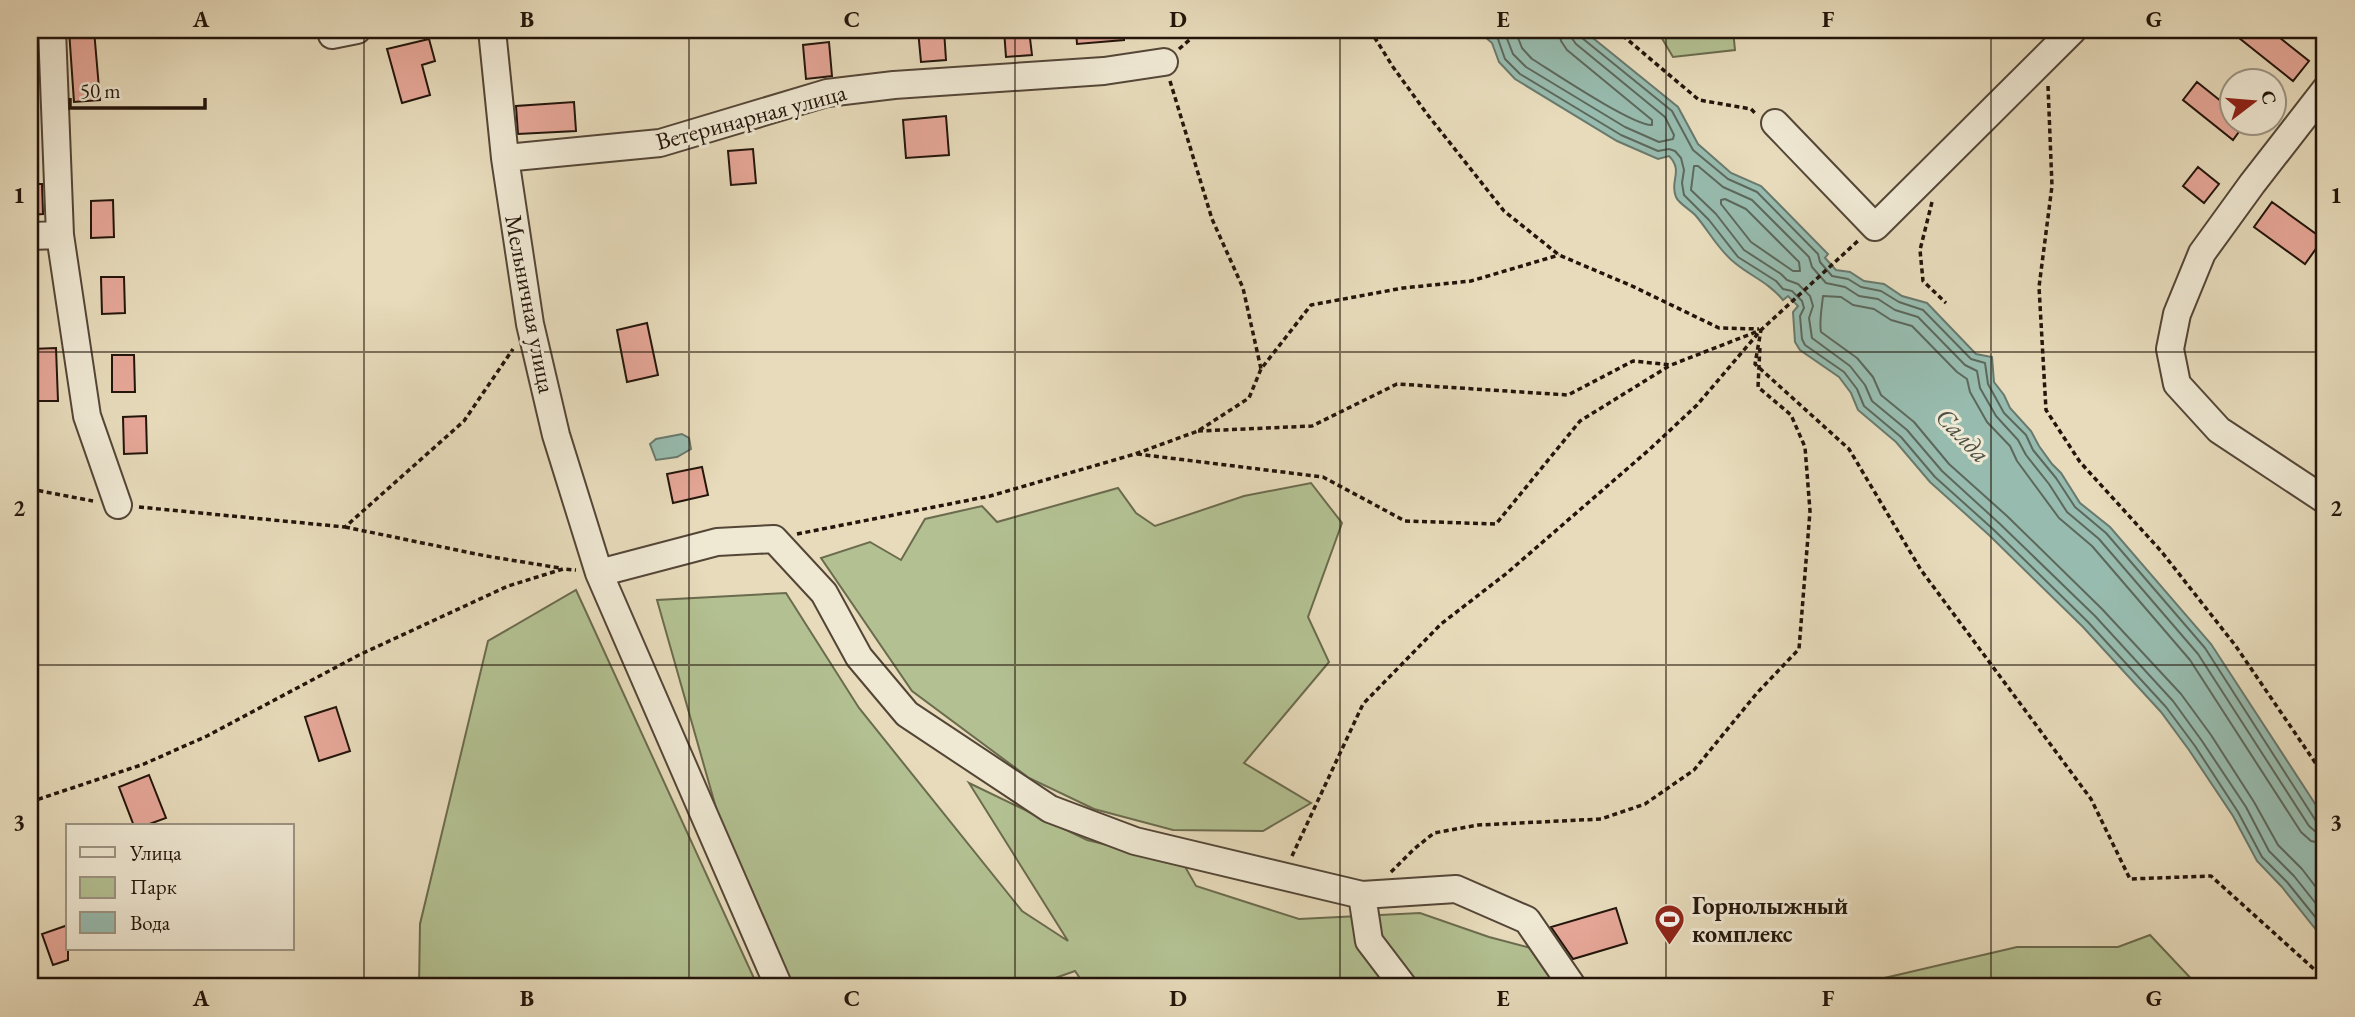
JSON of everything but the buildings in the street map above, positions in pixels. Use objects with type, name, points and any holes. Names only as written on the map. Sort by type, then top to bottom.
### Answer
[{"type":"street","points":[[52,30],[60,235],[87,416],[118,505]]},
{"type":"street","name":"Мельничная улица","points":[[492,30],[505,158],[530,324],[556,435],[599,573],[779,987]]},
{"type":"street","points":[[1767,121],[1875,227],[2073,30]]},
{"type":"street","name":"Ветеринарная улица","points":[[505,158],[660,143],[827,93],[894,85],[1104,71],[1164,62]]},
{"type":"street","points":[[2325,90],[2202,253],[2177,314],[2170,349],[2177,384],[2219,430],[2325,500]]},
{"type":"street","points":[[30,236],[60,235]]},
{"type":"street","points":[[599,573],[717,542],[774,539],[824,593],[859,657],[907,714],[1049,809],[1135,841],[1362,895],[1456,889],[1527,920],[1573,987]]},
{"type":"street","points":[[1362,895],[1369,942],[1404,987]]},
{"type":"path","points":[[1201,30],[1164,62],[1212,219],[1243,288],[1261,369]]},
{"type":"path","points":[[1370,30],[1427,114],[1504,211],[1559,255],[1719,328],[1761,330]]},
{"type":"path","points":[[1616,30],[1699,100],[1751,109],[1767,121]]},
{"type":"path","points":[[2048,78],[2052,186],[2039,287],[2046,410],[2080,462],[2161,551],[2235,645],[2325,777]]},
{"type":"path","points":[[1933,198],[1920,250],[1923,281],[1946,303]]},
{"type":"path","points":[[1283,876],[1363,704],[1441,624],[1507,573],[1688,414],[1761,330],[1863,237]]},
{"type":"path","points":[[774,539],[989,496],[1135,454],[1198,431],[1249,398],[1261,369],[1311,305],[1404,288],[1471,281],[1559,255]]},
{"type":"path","points":[[345,527],[464,421],[530,324]]},
{"type":"path","points":[[1135,454],[1324,477],[1405,521],[1496,524],[1580,421],[1671,365],[1761,330]]},
{"type":"path","points":[[1390,872],[1434,833],[1478,825],[1601,819],[1644,804],[1694,770],[1757,693],[1799,649],[1810,511],[1805,447],[1791,415],[1758,387],[1761,330]]},
{"type":"path","points":[[1761,330],[1755,364],[1849,450],[1921,570],[2091,799],[2130,879],[2211,876],[2325,979]]},
{"type":"path","points":[[1198,431],[1312,426],[1397,384],[1568,396],[1633,361],[1671,365]]},
{"type":"path","points":[[30,489],[118,505],[345,527],[486,556],[599,573]]},
{"type":"path","points":[[30,802],[156,758],[207,736],[359,656],[495,592],[564,569]]},
{"type":"green space","points":[[1657,30],[1733,30],[1735,50],[1673,57]]},
{"type":"green space","points":[[1311,483],[1342,523],[1308,617],[1329,662],[1244,763],[1311,803],[1263,831],[1173,830],[1094,809],[1029,778],[912,691],[821,558],[870,542],[901,560],[925,519],[982,506],[997,522],[1118,488],[1136,513],[1155,526],[1244,496]]},
{"type":"green space","points":[[576,590],[758,987],[419,987],[420,924],[488,641]]},
{"type":"green space","points":[[786,593],[859,708],[1022,911],[1068,941],[969,783],[1087,840],[1183,863],[1196,886],[1299,919],[1420,913],[1489,937],[1531,948],[1563,987],[1086,987],[1075,971],[1030,987],[790,987],[722,829],[657,600]]},
{"type":"green space","points":[[2150,935],[2199,987],[1856,987],[2017,947],[2118,947]]},
{"type":"water","name":"Салда","points":[[1477,30],[1583,30],[1678,107],[1698,144],[1731,173],[1761,186],[1828,254],[1825,258],[1836,270],[1850,272],[1864,281],[1884,284],[1902,296],[1927,303],[1976,354],[1992,357],[1994,382],[2010,408],[2031,431],[2080,503],[2110,527],[2211,644],[2325,819],[2325,941],[2282,887],[2257,861],[2233,816],[2161,712],[2083,627],[1989,535],[1930,482],[1896,442],[1858,410],[1851,393],[1839,377],[1800,350],[1795,342],[1793,312],[1798,306],[1788,296],[1783,300],[1729,258],[1696,216],[1678,200],[1674,192],[1675,167],[1669,156],[1658,159],[1617,141],[1515,79],[1499,62],[1492,43]]},
{"type":"water","points":[[682,434],[689,438],[691,449],[677,457],[656,460],[650,444],[656,439]]},
{"type":"place","name":"Горнолыжный комплекс","points":[[1669,947]]}]
